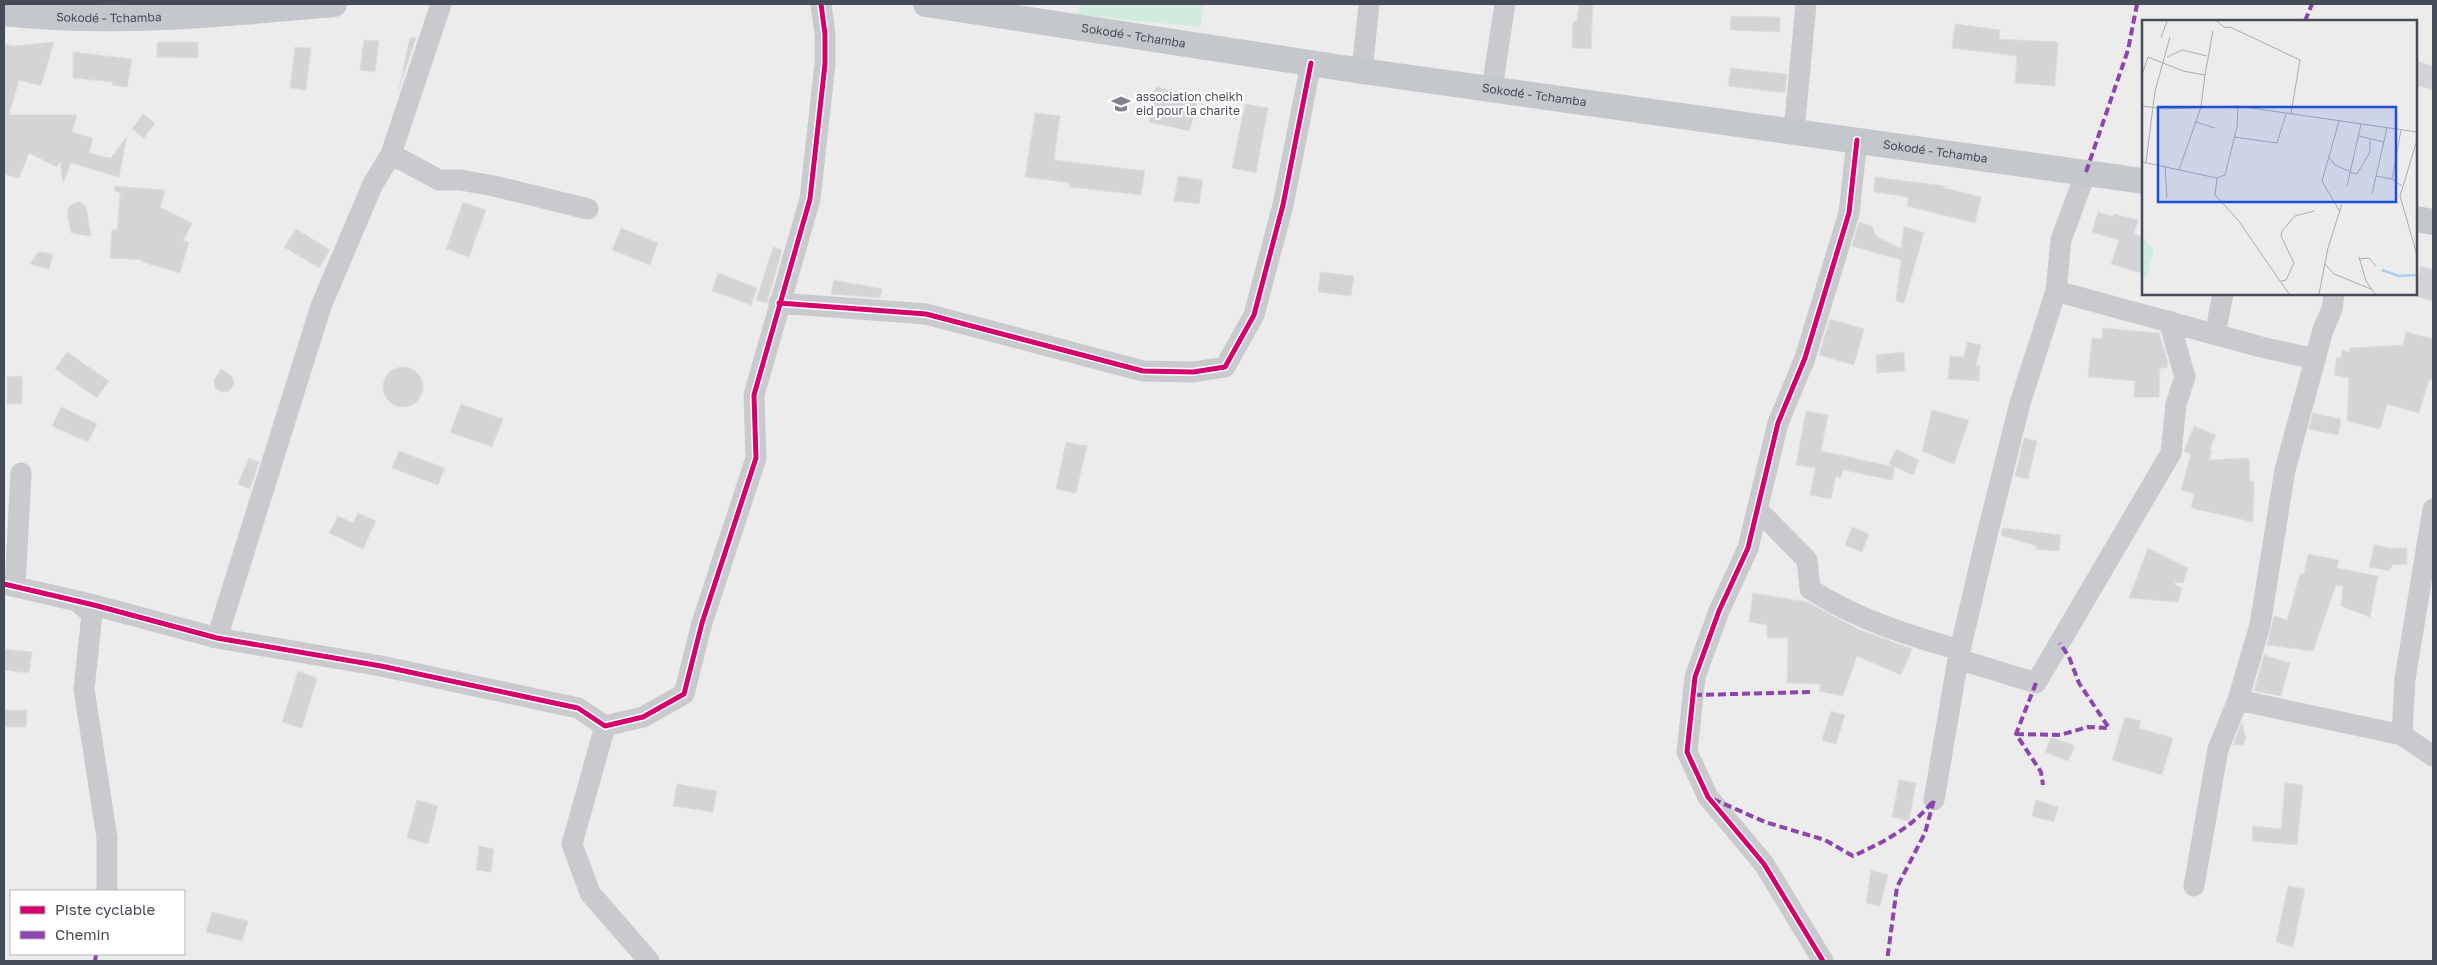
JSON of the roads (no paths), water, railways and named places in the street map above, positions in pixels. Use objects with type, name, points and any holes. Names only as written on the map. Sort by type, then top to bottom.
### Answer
[{"type":"main road","name":"Sokodé - Tchamba","points":[[4,13],[70,17],[138,17],[334,4]]},
{"type":"main road","name":"Sokodé - Tchamba","points":[[926,4],[1312,63],[2142,181]]},
{"type":"main road","points":[[2417,220],[2433,222]]},
{"type":"street","points":[[217,638],[321,306],[373,184],[391,154],[441,4]]},
{"type":"street","points":[[21,473],[9,586],[217,638],[381,666],[578,708],[605,726],[642,718],[684,694],[702,623],[756,458],[754,395],[810,199],[825,64],[825,34],[821,4]]},
{"type":"street","points":[[1362,70],[1370,4]]},
{"type":"street","points":[[1492,88],[1504,4]]},
{"type":"street","points":[[1794,131],[1806,4]]},
{"type":"street","points":[[779,303],[926,314],[1143,371],[1193,372],[1225,367],[1254,315],[1283,205],[1312,63]]},
{"type":"street","points":[[1823,961],[1764,864],[1708,797],[1686,752],[1695,677],[1719,611],[1748,548],[1778,423],[1804,358],[1849,213],[1858,140]]},
{"type":"street","points":[[391,154],[439,180],[460,180],[494,186],[588,209]]},
{"type":"street","points":[[1934,800],[1959,654],[2020,403],[2056,291],[2061,240],[2086,172]]},
{"type":"street","points":[[2056,291],[2315,359]]},
{"type":"street","points":[[2215,334],[2223,295]]},
{"type":"street","points":[[2194,886],[2218,749],[2238,700],[2260,625],[2285,470],[2323,330],[2332,310],[2334,295]]},
{"type":"street","points":[[1758,509],[1807,560],[1810,589],[1830,602],[1895,632],[2036,683],[2171,453],[2176,404],[2185,377],[2169,321]]},
{"type":"street","points":[[2402,735],[2405,679],[2433,509]]},
{"type":"street","points":[[78,602],[92,614],[84,690],[107,838],[107,890]]},
{"type":"street","points":[[2238,700],[2402,735],[2433,756]]},
{"type":"street","points":[[605,726],[572,844],[590,892],[649,961]]},
{"type":"place","name":"association cheikh eid pour la charite","points":[[1121,104]]}]
